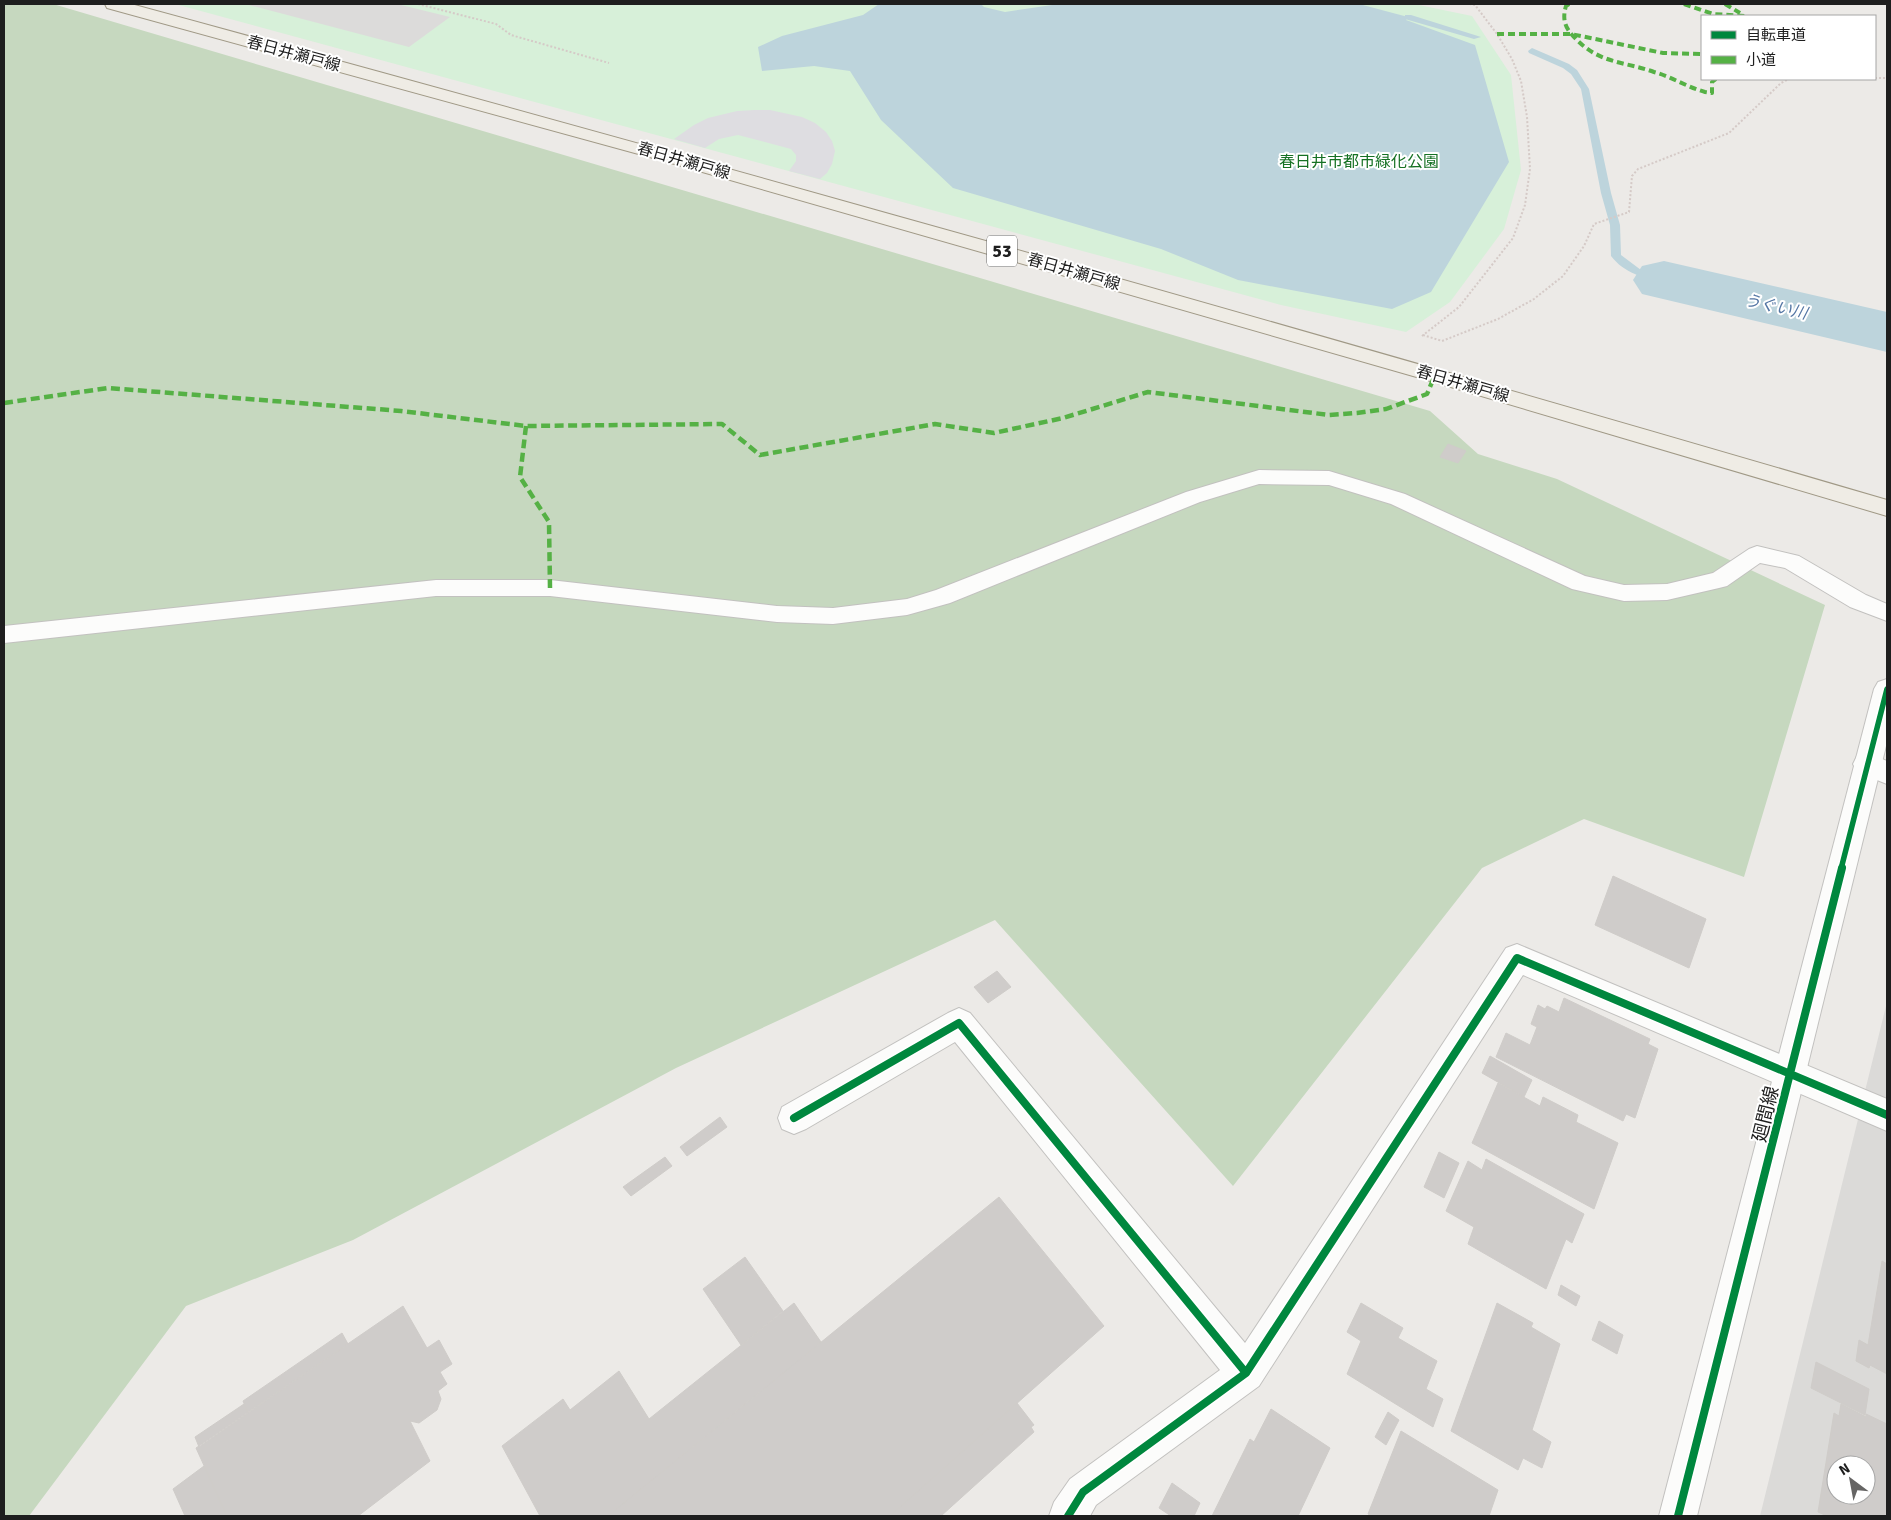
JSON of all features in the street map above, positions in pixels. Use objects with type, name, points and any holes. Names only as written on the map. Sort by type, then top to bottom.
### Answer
[{"type":"main road","name":"春日井瀬戸線","points":[[113,4],[671,156],[1436,375],[1887,508]]},
{"type":"street","name":"廻間線","points":[[1678,1516],[1790,1074],[1877,769],[1887,689]]},
{"type":"street","points":[[1068,1516],[1083,1492],[1246,1373],[1517,958],[1887,1115]]},
{"type":"street","points":[[794,1118],[960,1023],[1246,1373]]},
{"type":"lane","points":[[4,635],[436,588],[550,588],[777,614],[833,616],[876,612],[907,607],[942,597],[1193,497],[1259,477],[1329,478],[1398,499],[1580,583],[1624,592],[1667,592],[1719,580],[1757,554],[1792,562],[1858,601],[1887,613]]},
{"type":"path","points":[[418,4],[479,18],[496,24],[511,35],[609,63]]},
{"type":"path","points":[[1418,339],[1459,308],[1512,238],[1525,206],[1530,169],[1528,116],[1521,81],[1512,59],[1497,34],[1480,10],[1475,5],[1470,4]]},
{"type":"path","points":[[1423,335],[1442,340],[1498,319],[1534,299],[1562,276],[1584,246],[1594,224],[1629,212],[1632,176],[1638,169],[1729,134],[1781,83],[1787,80]]},
{"type":"shaded area","points":[[245,4],[397,4],[450,17],[409,47]]},
{"type":"shaded area","points":[[770,110],[802,117],[815,123],[826,132],[832,141],[835,151],[832,164],[827,173],[820,179],[789,171],[796,161],[796,155],[791,149],[738,135],[719,139],[705,148],[674,139],[708,118],[737,111]]},
{"type":"shaded area","points":[[1887,1002],[1887,1516],[1760,1516]]},
{"type":"green space","points":[[4,4],[53,4],[1430,411],[1478,454],[1557,479],[1825,605],[1744,877],[1584,819],[1482,868],[1233,1186],[995,920],[676,1068],[353,1240],[186,1306],[29,1516],[4,1516]]},
{"type":"green space","name":"春日井市都市緑化公園","points":[[175,4],[1414,4],[1472,16],[1511,75],[1521,170],[1504,229],[1450,302],[1406,332],[1281,305]]},
{"type":"water","name":"春日井市都市緑化公園","points":[[879,4],[981,4],[984,7],[1005,12],[1059,4],[1359,4],[1408,17],[1406,20],[1475,45],[1509,162],[1431,292],[1392,309],[1238,280],[1161,249],[953,188],[881,120],[850,71],[814,66],[762,71],[758,47],[782,36],[863,15]]},
{"type":"building","points":[[1448,444],[1466,451],[1458,463],[1440,457]]},
{"type":"building","points":[[1613,876],[1706,919],[1689,968],[1595,925]]},
{"type":"building","points":[[997,971],[1011,987],[988,1003],[974,987]]},
{"type":"building","points":[[1564,998],[1650,1039],[1648,1044],[1658,1049],[1635,1118],[1626,1114],[1623,1121],[1496,1057],[1506,1033],[1530,1045],[1537,1027],[1531,1024],[1538,1005],[1545,1009],[1547,1006],[1559,1012]]},
{"type":"building","points":[[1490,1056],[1532,1080],[1524,1097],[1482,1073]]},
{"type":"building","points":[[1498,1083],[1540,1106],[1543,1097],[1578,1115],[1576,1122],[1618,1143],[1594,1209],[1472,1143]]},
{"type":"building","points":[[720,1117],[727,1127],[687,1156],[680,1147]]},
{"type":"building","points":[[1439,1152],[1459,1163],[1444,1198],[1424,1187]]},
{"type":"building","points":[[665,1157],[672,1166],[631,1196],[623,1187]]},
{"type":"building","points":[[1486,1159],[1584,1214],[1572,1243],[1566,1239],[1546,1289],[1468,1244],[1474,1227],[1446,1211],[1468,1161],[1482,1170]]},
{"type":"building","points":[[999,1197],[1104,1326],[890,1516],[608,1516]]},
{"type":"building","points":[[745,1257],[783,1311],[741,1345],[703,1289]]},
{"type":"building","points":[[1882,1261],[1887,1264],[1887,1374],[1870,1365],[1869,1368],[1856,1361],[1859,1340],[1868,1345]]},
{"type":"building","points":[[1561,1285],[1580,1296],[1576,1306],[1558,1295]]},
{"type":"building","points":[[794,1303],[821,1342],[608,1516],[540,1516],[502,1446],[563,1399],[570,1410],[619,1371],[649,1419]]},
{"type":"building","points":[[1361,1303],[1403,1328],[1398,1338],[1437,1361],[1426,1389],[1443,1399],[1433,1427],[1347,1374],[1361,1341],[1347,1332]]},
{"type":"building","points":[[1497,1303],[1533,1323],[1531,1327],[1560,1344],[1532,1430],[1551,1442],[1542,1468],[1523,1458],[1518,1470],[1451,1431]]},
{"type":"building","points":[[403,1306],[427,1348],[439,1340],[452,1364],[440,1372],[447,1384],[438,1391],[441,1399],[437,1410],[419,1423],[410,1421],[430,1461],[358,1516],[227,1516],[196,1448]]},
{"type":"building","points":[[1599,1321],[1623,1335],[1617,1354],[1592,1340]]},
{"type":"building","points":[[342,1333],[348,1344],[248,1413],[243,1401]]},
{"type":"building","points":[[1816,1362],[1869,1389],[1865,1415],[1811,1388]]},
{"type":"building","points":[[1017,1403],[1034,1425],[1031,1427],[1034,1432],[941,1516],[890,1516]]},
{"type":"building","points":[[244,1404],[248,1413],[199,1447],[195,1437]]},
{"type":"building","points":[[1841,1404],[1866,1417],[1866,1414],[1887,1424],[1887,1516],[1827,1516],[1818,1512],[1826,1462],[1826,1505],[1876,1505],[1876,1455],[1827,1455],[1834,1413],[1839,1416]]},
{"type":"building","points":[[1271,1409],[1330,1448],[1298,1516],[1212,1516],[1250,1439],[1254,1442]]},
{"type":"building","points":[[1388,1412],[1399,1420],[1386,1445],[1375,1437]]},
{"type":"building","points":[[1401,1431],[1498,1490],[1489,1516],[1372,1516],[1368,1514]]},
{"type":"building","points":[[204,1466],[227,1516],[185,1516],[173,1489]]},
{"type":"building","points":[[1172,1483],[1200,1503],[1194,1516],[1171,1516],[1159,1508]]},
{"type":"waterway","points":[[1408,17],[1477,37]]},
{"type":"waterway","points":[[1532,51],[1566,66],[1574,72],[1585,89],[1606,193],[1615,225],[1616,256],[1627,266],[1638,272],[1664,280]]},
{"type":"waterway","name":"うぐい川","points":[[1664,280],[1887,332]]},
{"type":"marked path","points":[[1569,4],[1566,6],[1564,14],[1566,25],[1580,44],[1593,54],[1601,58],[1659,73],[1705,92],[1712,93],[1712,82],[1715,80]]},
{"type":"marked path","points":[[1684,4],[1713,14],[1726,15]]},
{"type":"marked path","points":[[1725,4],[1740,13]]},
{"type":"marked path","points":[[1726,15],[1743,15]]},
{"type":"marked path","points":[[1497,34],[1571,34],[1663,53],[1701,54]]},
{"type":"marked path","points":[[4,403],[108,388],[401,411],[526,426],[722,424],[760,455],[935,424],[994,433],[1063,418],[1148,392],[1314,414],[1343,415],[1372,412],[1400,405],[1427,394],[1435,375]]},
{"type":"marked path","points":[[526,426],[520,477],[549,522],[550,588]]},
{"type":"cycle path","points":[[1678,1516],[1887,689]]},
{"type":"cycle path","points":[[1068,1516],[1083,1492],[1246,1373],[1517,958],[1887,1115]]},
{"type":"cycle path","points":[[794,1118],[959,1023],[1246,1373]]}]
